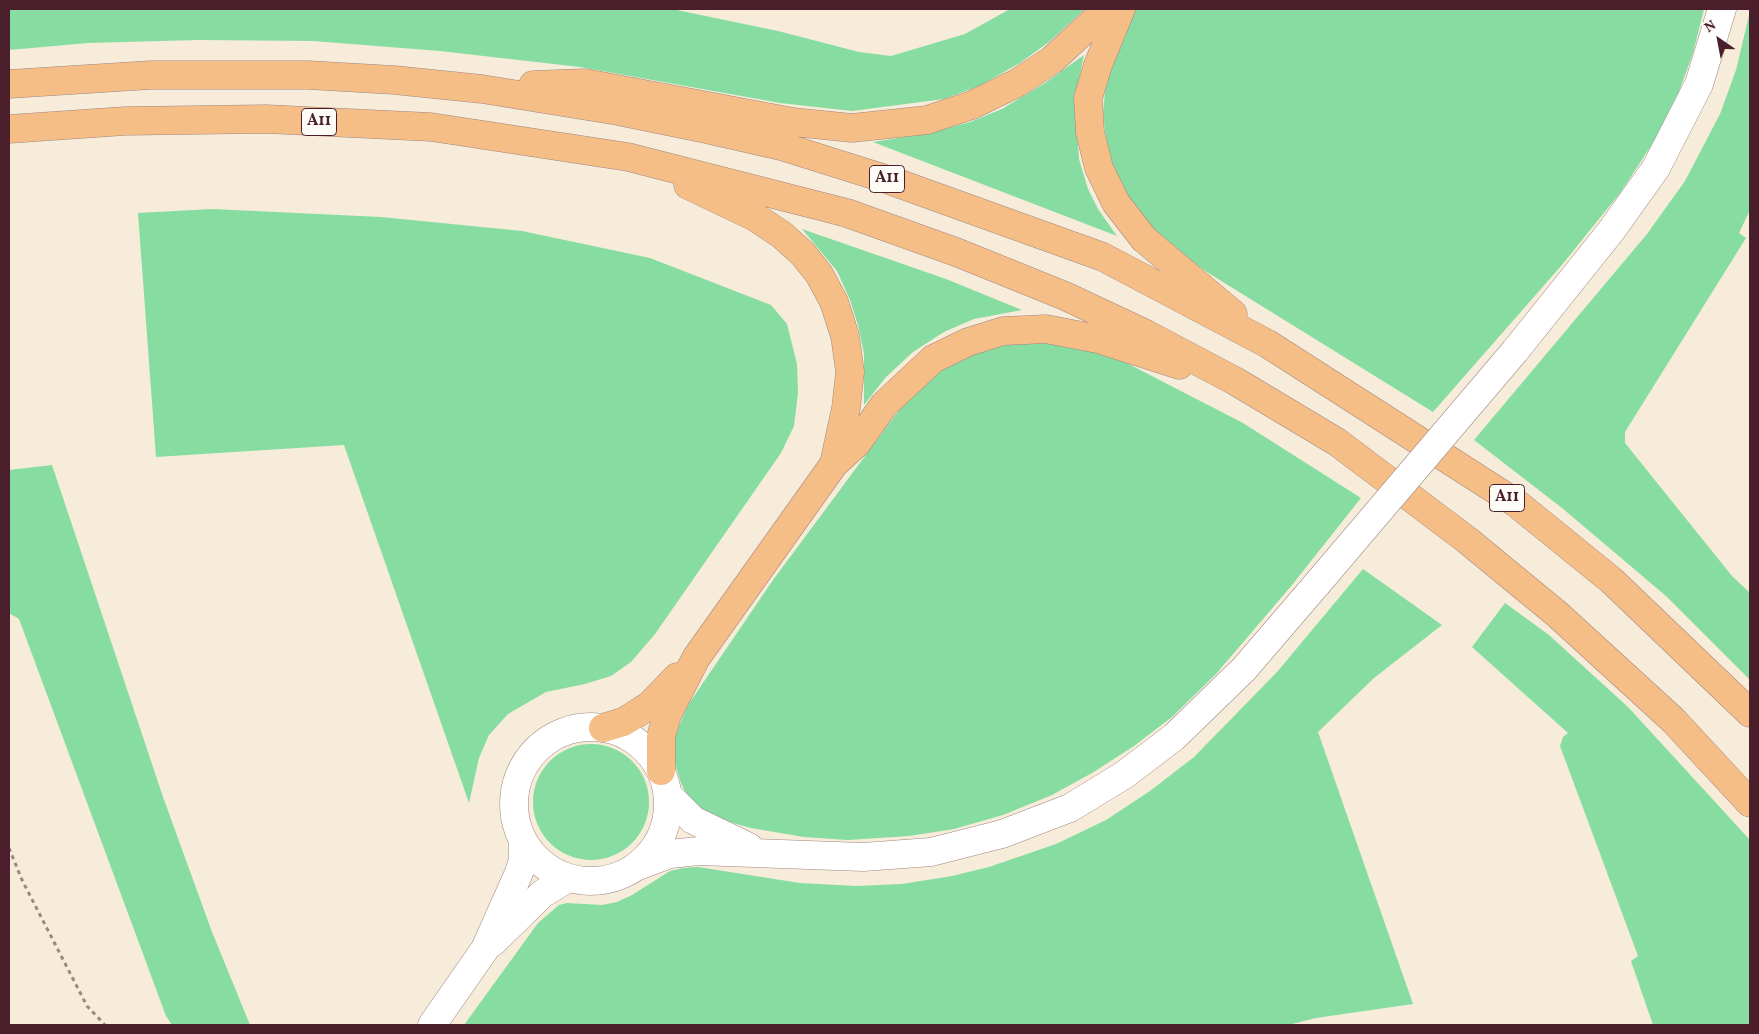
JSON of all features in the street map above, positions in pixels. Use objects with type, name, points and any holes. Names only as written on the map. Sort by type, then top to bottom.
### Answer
[{"type":"highway","points":[[482,89],[585,83],[793,122],[852,128],[889,125],[927,120],[972,105],[1017,83],[1052,60],[1092,23],[1104,9]]},
{"type":"highway","points":[[1121,9],[1098,64],[1088,98],[1090,132],[1099,168],[1116,203],[1144,239],[1268,344]]},
{"type":"highway","name":"A11","points":[[9,84],[151,74],[308,75],[394,80],[482,89],[618,111],[706,129],[781,146],[889,180],[1103,258],[1268,344],[1516,503],[1611,580],[1750,713]]},
{"type":"highway","name":"A11","points":[[9,129],[125,120],[266,119],[431,127],[628,158],[847,213],[956,252],[1065,296],[1146,334],[1235,381],[1337,442],[1467,540],[1557,614],[1673,720],[1750,803]]},
{"type":"highway","points":[[628,158],[755,217],[782,235],[803,254],[819,274],[834,302],[845,336],[850,372],[846,408],[834,464]]},
{"type":"highway","points":[[665,783],[661,737],[667,715],[696,658],[834,464],[857,443],[884,405],[932,359],[968,342],[1003,331],[1046,329],[1098,339],[1235,381]]},
{"type":"highway","points":[[603,728],[623,722],[650,704],[696,658]]},
{"type":"street","points":[[760,851],[693,820],[665,783],[647,750],[627,735],[603,728],[578,728],[555,736],[536,751],[522,771],[515,794],[515,818],[523,841],[535,857],[550,870],[568,878],[593,882],[616,877],[670,854],[699,850],[760,851],[798,856],[862,857],[931,852],[1002,834],[1070,808],[1124,775],[1174,737],[1244,669],[1515,351],[1610,231],[1656,168],[1698,84],[1722,9]]},
{"type":"street","points":[[638,866],[656,846],[667,822],[665,783]]},
{"type":"street","points":[[432,1025],[485,949],[523,861],[523,841]]},
{"type":"street","points":[[485,949],[542,894],[568,878]]},
{"type":"path","points":[[9,848],[22,880],[86,1006],[105,1025]]},
{"type":"green space","points":[[9,9],[672,9],[778,31],[859,52],[891,56],[965,34],[1010,9],[1085,9],[1049,42],[1020,63],[979,86],[944,99],[852,111],[780,103],[580,67],[440,51],[313,41],[198,40],[88,43],[9,50]]},
{"type":"green space","points":[[1133,9],[1704,9],[1693,53],[1676,100],[1655,140],[1620,193],[1561,266],[1433,412],[1168,246],[1130,208],[1107,151],[1103,112],[1107,72]]},
{"type":"green space","points":[[1750,11],[1750,210],[1739,233],[1746,238],[1625,432],[1625,443],[1732,576],[1750,593],[1750,680],[1666,596],[1562,508],[1474,440],[1647,234],[1685,181],[1720,114],[1736,70]]},
{"type":"green space","points":[[1084,55],[1075,99],[1079,159],[1088,189],[1098,209],[1117,236],[873,142],[930,133],[970,122],[1002,109],[1045,83]]},
{"type":"green space","points":[[212,209],[381,217],[522,231],[650,258],[771,305],[787,324],[797,364],[798,393],[794,426],[781,453],[655,634],[631,662],[611,676],[585,684],[546,692],[508,714],[489,735],[479,758],[469,803],[344,445],[156,457],[138,213]]},
{"type":"green space","points":[[802,229],[946,279],[1022,310],[974,319],[944,332],[913,352],[886,377],[864,405],[864,354],[850,300],[837,271]]},
{"type":"green space","points":[[1039,340],[1113,356],[1243,423],[1361,498],[1292,585],[1216,674],[1172,717],[1134,746],[1092,773],[1052,795],[1003,815],[954,829],[909,836],[848,840],[804,837],[751,828],[704,815],[687,796],[681,783],[674,761],[675,735],[688,705],[773,580],[903,405],[933,375],[949,365],[995,345]]},
{"type":"green space","points":[[52,465],[163,797],[212,932],[250,1025],[172,1025],[166,1016],[19,619],[9,613],[9,470]]},
{"type":"green space","points":[[1363,569],[1442,625],[1374,678],[1318,732],[1413,1004],[1316,1018],[1288,1025],[464,1025],[538,923],[559,905],[567,903],[602,905],[617,902],[632,895],[670,871],[698,867],[800,883],[856,886],[902,884],[952,876],[989,867],[1056,844],[1106,820],[1150,791],[1194,757],[1277,672]]},
{"type":"green space","points":[[1505,603],[1549,635],[1628,707],[1750,840],[1750,1025],[1653,1025],[1631,961],[1638,956],[1560,746],[1563,737],[1568,733],[1472,647]]},
{"type":"green space","points":[[591,744],[613,748],[632,761],[645,780],[649,802],[645,824],[632,843],[613,856],[591,860],[569,856],[550,843],[537,824],[533,802],[537,780],[550,761],[569,748]]}]
